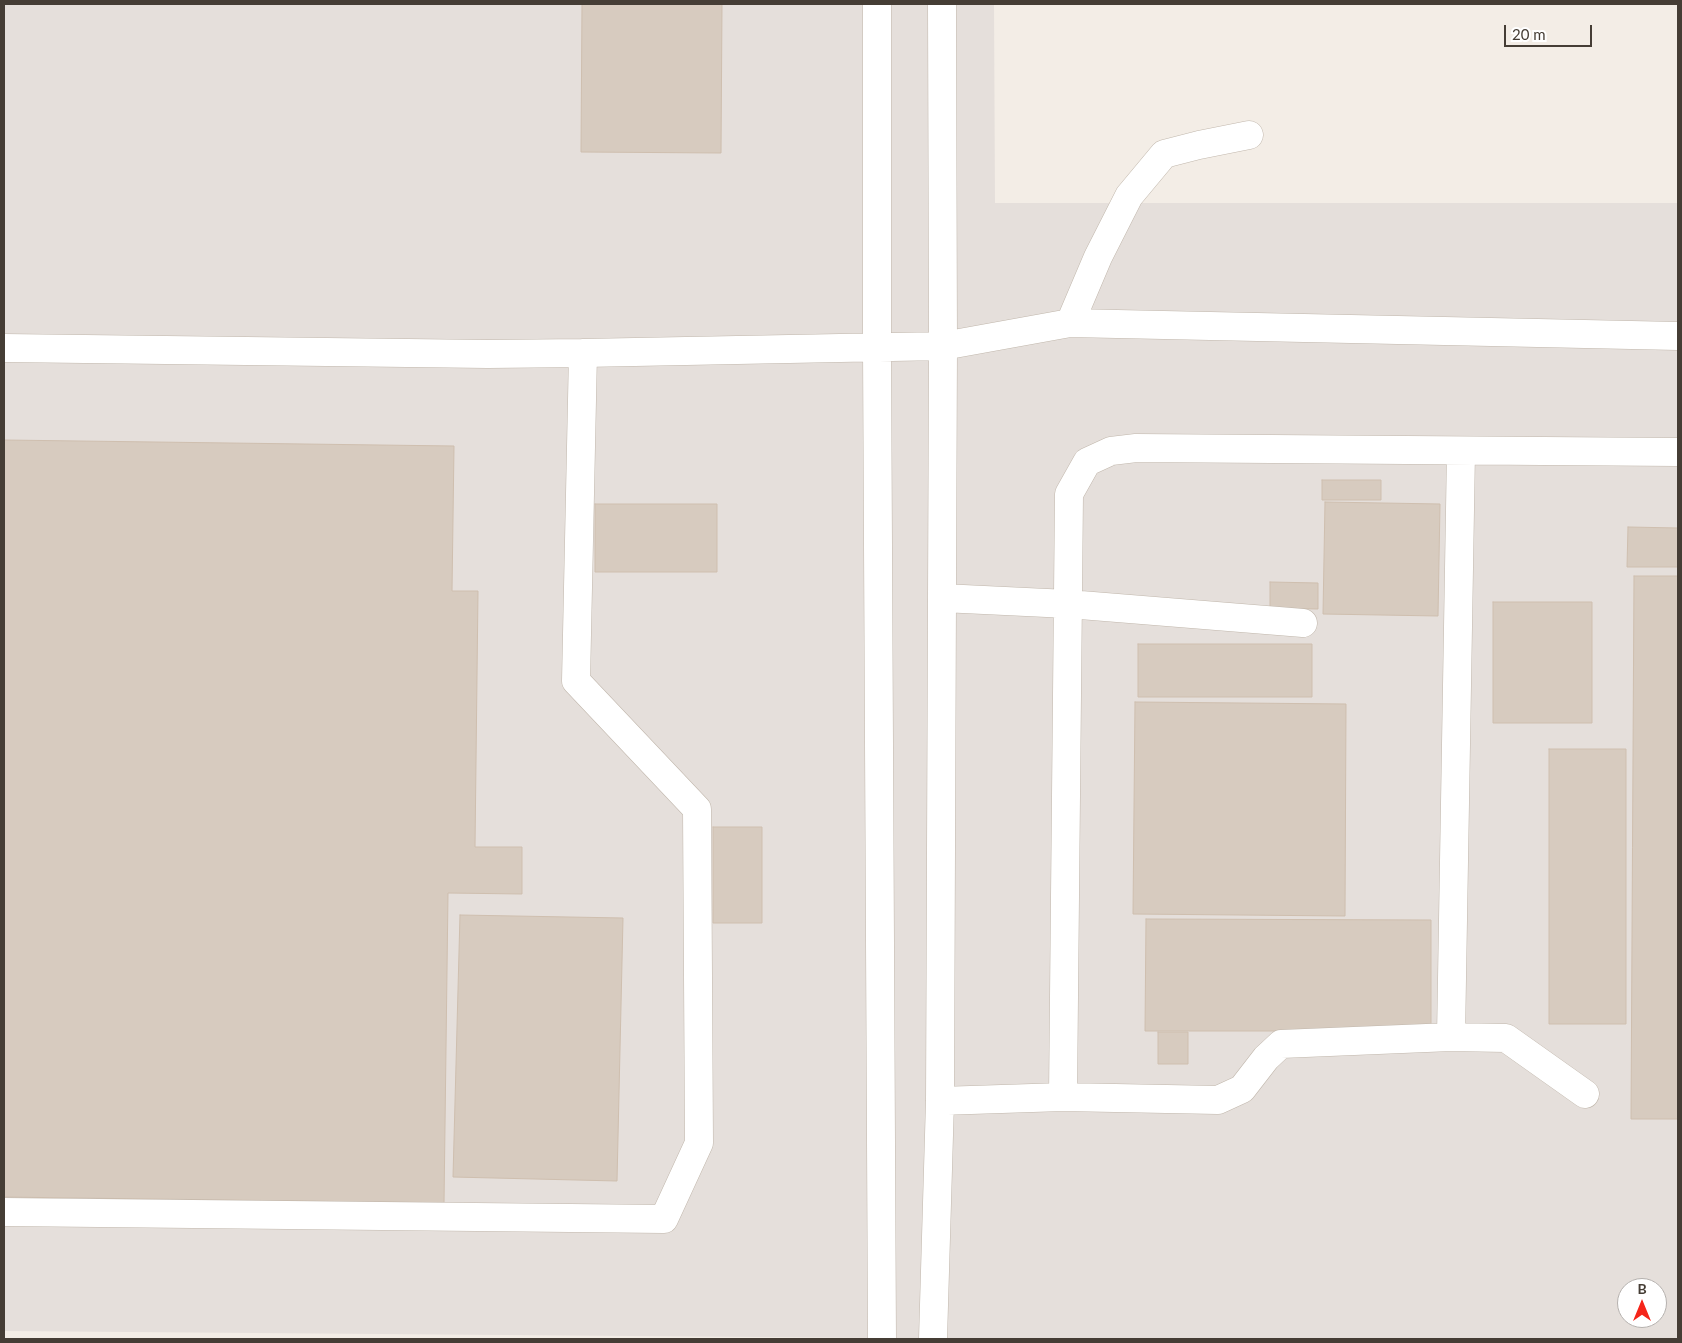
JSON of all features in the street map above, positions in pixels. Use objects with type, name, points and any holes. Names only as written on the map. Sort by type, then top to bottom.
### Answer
[{"type":"lane","points":[[878,4],[876,346],[882,1339]]},
{"type":"lane","points":[[933,1339],[940,1101],[943,346],[942,4]]},
{"type":"lane","points":[[1070,323],[1098,257],[1129,196],[1164,154],[1249,135]]},
{"type":"lane","points":[[4,348],[488,354],[943,346],[1070,323],[1678,336]]},
{"type":"lane","points":[[4,1212],[664,1219],[699,1143],[697,809],[576,681],[583,353]]},
{"type":"lane","points":[[1062,1097],[1069,494],[1087,462],[1110,451],[1136,448],[1678,452]]},
{"type":"lane","points":[[1451,1037],[1462,451]]},
{"type":"lane","points":[[942,598],[1068,604],[1303,623]]},
{"type":"lane","points":[[940,1101],[1062,1097],[1218,1100],[1242,1089],[1266,1058],[1281,1044],[1451,1037],[1506,1038],[1585,1094]]},
{"type":"shaded area","points":[[4,4],[994,4],[995,203],[1678,203],[1678,1339],[1007,1339],[4,1331]]},
{"type":"building","points":[[582,4],[722,4],[721,153],[581,152]]},
{"type":"building","points":[[4,440],[454,446],[452,591],[478,591],[475,847],[522,847],[522,894],[448,893],[444,1203],[4,1197]]},
{"type":"building","points":[[1322,480],[1381,480],[1381,500],[1322,500]]},
{"type":"building","points":[[1325,502],[1440,504],[1438,616],[1323,614]]},
{"type":"building","points":[[595,504],[717,504],[717,572],[595,572]]},
{"type":"building","points":[[1628,527],[1678,528],[1678,567],[1627,567]]},
{"type":"building","points":[[1634,576],[1678,576],[1678,1119],[1631,1119]]},
{"type":"building","points":[[1270,582],[1318,583],[1318,609],[1270,608]]},
{"type":"building","points":[[1493,602],[1592,602],[1592,723],[1493,723]]},
{"type":"building","points":[[1138,644],[1312,644],[1312,697],[1138,697]]},
{"type":"building","points":[[1135,702],[1346,704],[1345,916],[1133,914]]},
{"type":"building","points":[[1549,749],[1626,749],[1626,1024],[1549,1024]]},
{"type":"building","points":[[713,827],[762,827],[762,923],[713,923]]},
{"type":"building","points":[[460,915],[623,918],[617,1181],[453,1177]]},
{"type":"building","points":[[1146,919],[1431,920],[1431,1031],[1145,1031]]},
{"type":"building","points":[[1158,1032],[1188,1032],[1188,1064],[1158,1064]]}]
